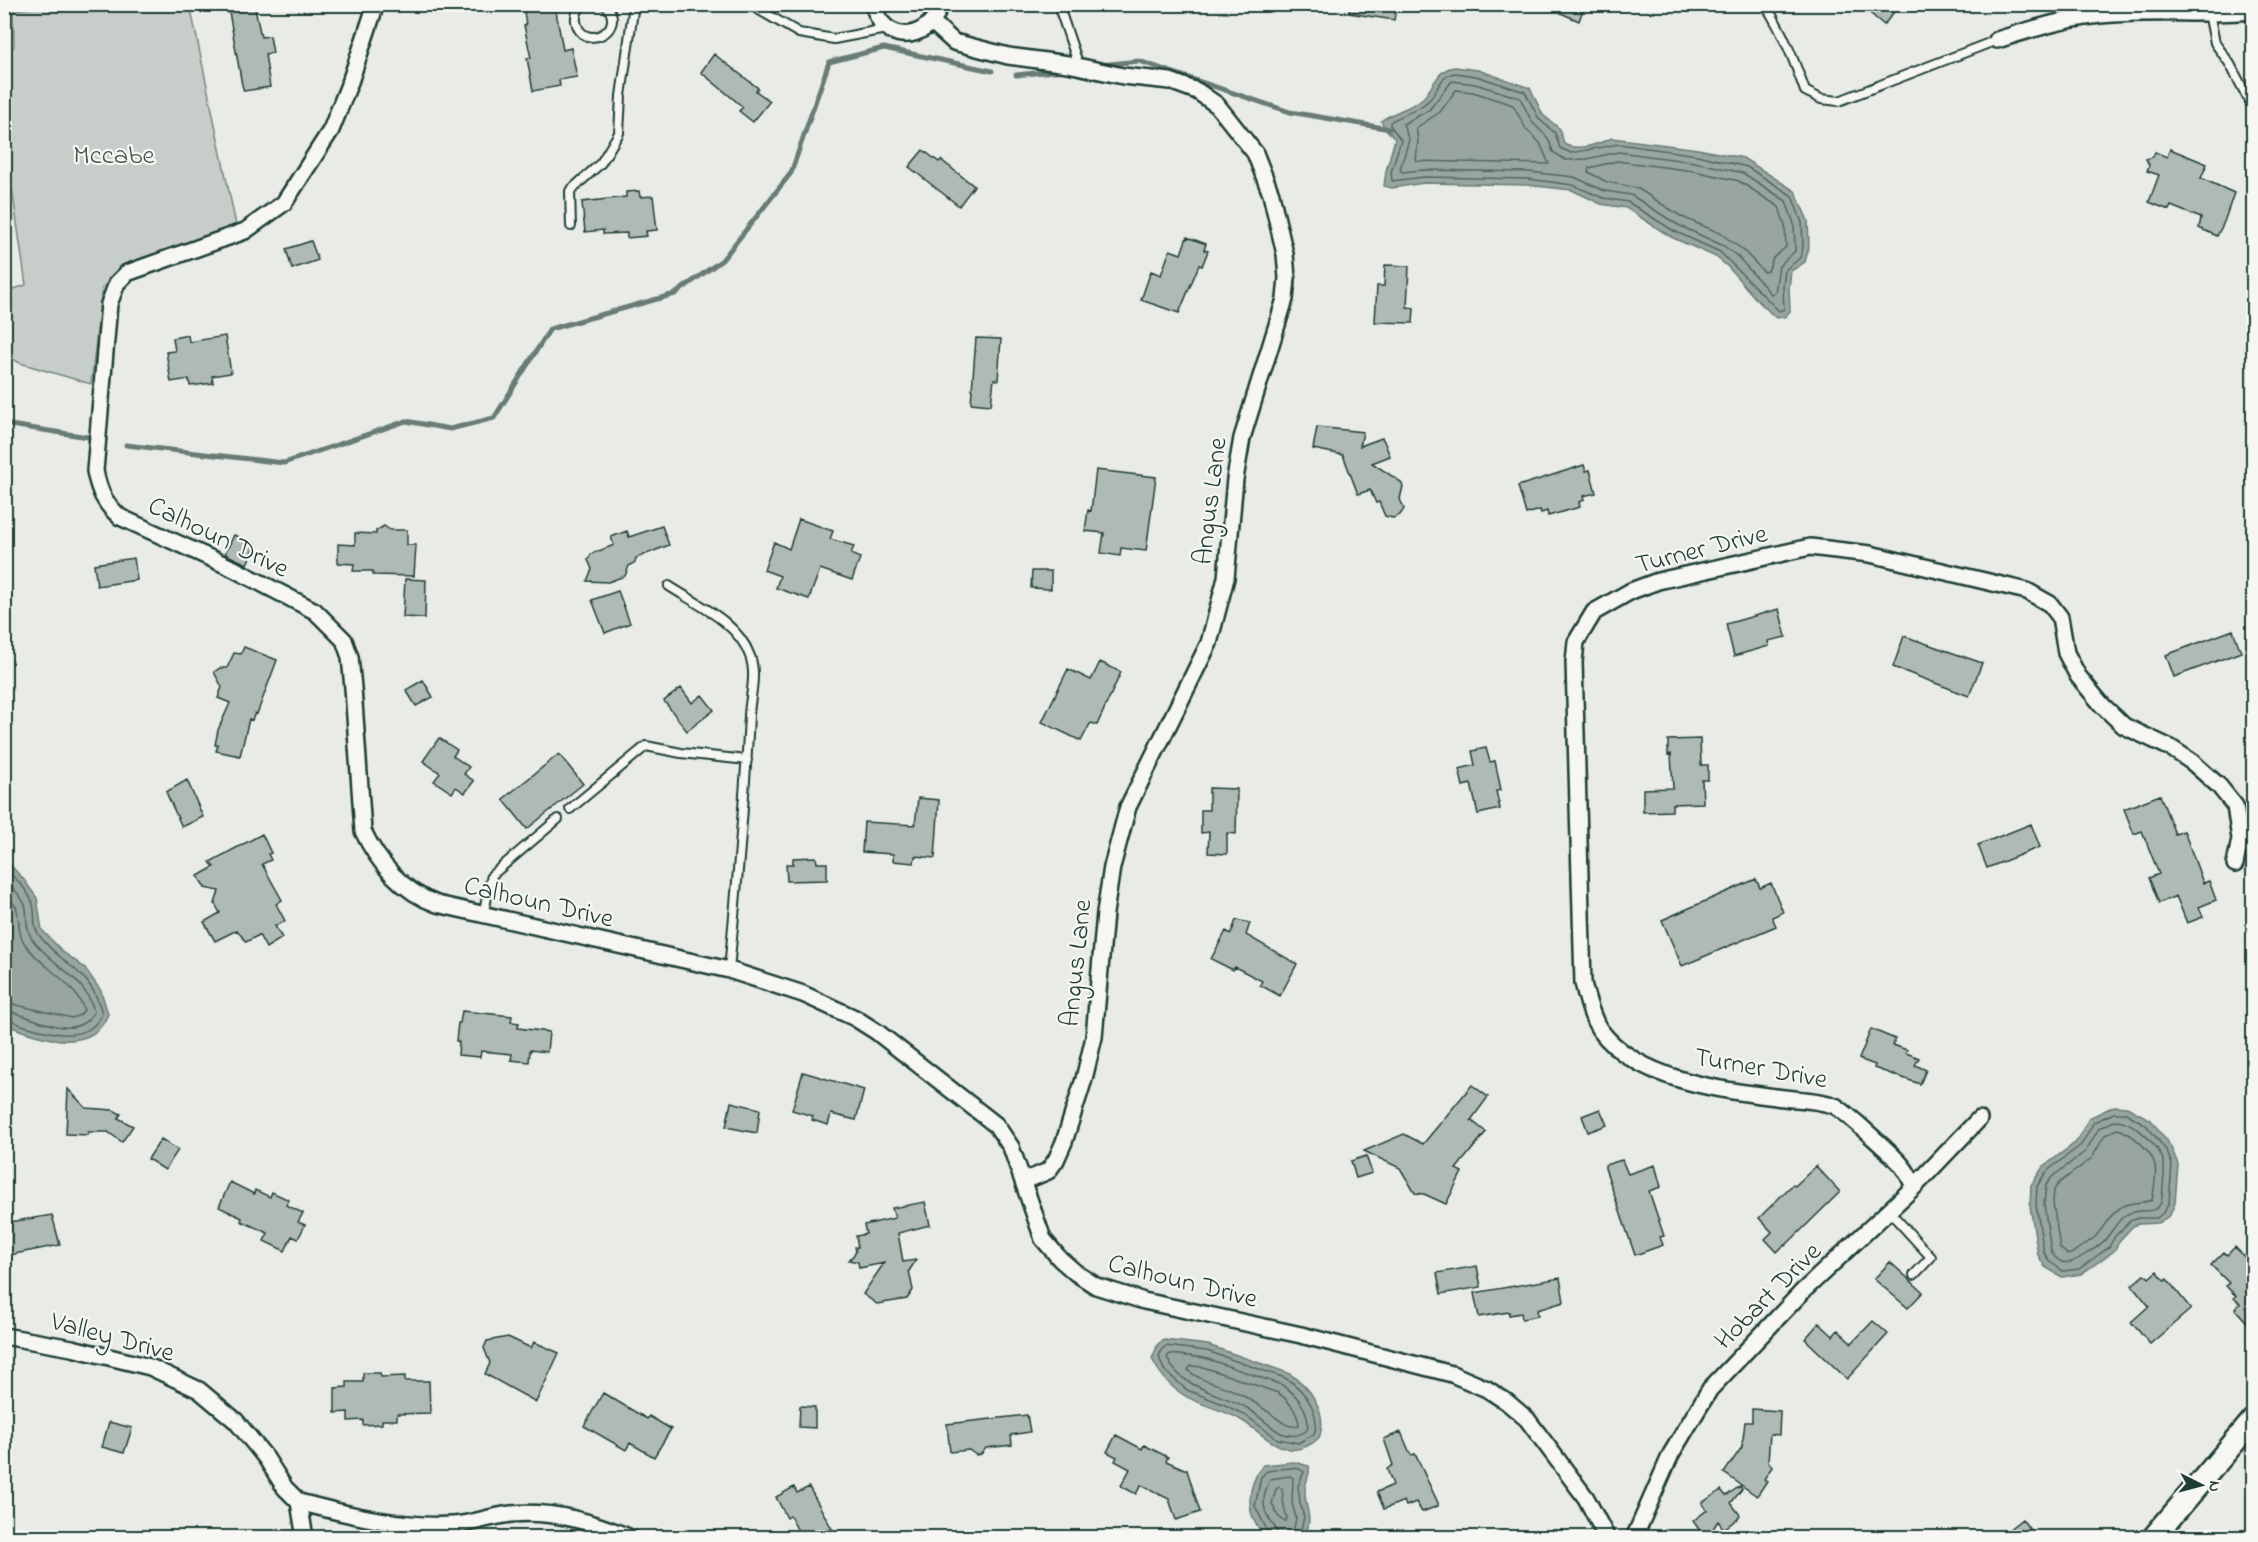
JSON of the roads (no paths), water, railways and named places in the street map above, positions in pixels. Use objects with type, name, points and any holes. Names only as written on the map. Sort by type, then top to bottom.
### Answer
[{"type":"main road","points":[[2153,1538],[2253,1419]]},
{"type":"street","name":"Calhoun Drive","points":[[376,4],[331,130],[284,203],[245,231],[127,273],[117,283],[108,304],[95,471],[99,491],[107,506],[120,517],[264,584],[315,611],[344,640],[350,657],[363,831],[371,848],[399,881],[420,898],[483,915],[729,970],[832,1006],[855,1018],[877,1032],[996,1125],[1011,1147],[1043,1239],[1060,1259],[1096,1286],[1177,1309],[1297,1334],[1452,1374],[1486,1389],[1507,1402],[1527,1419],[1586,1498],[1607,1538]]},
{"type":"street","points":[[873,4],[880,20],[888,28],[898,33],[911,34],[924,29],[932,22],[940,4]]},
{"type":"street","points":[[1996,40],[2051,23],[2080,17],[2253,10]]},
{"type":"street","name":"Angus Lane","points":[[932,22],[954,42],[1008,56],[1079,66],[1123,76],[1170,81],[1197,91],[1217,105],[1255,153],[1271,194],[1285,254],[1287,278],[1284,299],[1242,438],[1235,479],[1226,578],[1209,643],[1128,807],[1119,837],[1105,913],[1094,1037],[1084,1079],[1056,1160],[1048,1171],[1023,1179]]},
{"type":"street","name":"Turner Drive","points":[[1914,1187],[1903,1167],[1838,1107],[1819,1102],[1729,1091],[1688,1082],[1635,1059],[1616,1046],[1599,1029],[1583,983],[1574,662],[1576,642],[1594,612],[1631,591],[1658,581],[1810,547],[1870,554],[2027,591],[2050,604],[2060,617],[2066,653],[2078,676],[2102,705],[2124,726],[2171,748],[2192,762],[2219,786],[2235,806],[2240,839],[2235,864]]},
{"type":"street","name":"Hobart Drive","points":[[1634,1538],[1671,1454],[1710,1389],[1803,1291],[1914,1187],[1979,1119]]},
{"type":"street","name":"Valley Drive","points":[[4,1336],[72,1348],[150,1367],[200,1390],[236,1421],[266,1458],[285,1488],[299,1502]]},
{"type":"street","points":[[305,1538],[299,1502],[338,1512],[413,1525],[455,1525],[502,1515],[538,1512],[600,1525],[631,1538]]},
{"type":"lane","points":[[583,4],[577,13],[576,23],[581,32],[592,37],[603,34],[611,25],[612,15],[605,4]]},
{"type":"lane","points":[[571,226],[570,191],[601,163],[619,133],[621,96],[634,4]]},
{"type":"lane","points":[[749,4],[799,33],[834,39],[888,28]]},
{"type":"lane","points":[[1060,4],[1079,66]]},
{"type":"lane","points":[[1765,4],[1780,27],[1805,91],[1821,99],[1839,101],[1996,40]]},
{"type":"lane","points":[[2209,13],[2215,43],[2230,64],[2253,110]]},
{"type":"lane","points":[[669,586],[730,626],[750,654],[754,669],[729,970]]},
{"type":"lane","points":[[570,809],[646,746],[681,753],[747,760]]},
{"type":"lane","points":[[483,915],[492,875],[558,819]]},
{"type":"lane","points":[[1889,1211],[1931,1257],[1914,1275]]},
{"type":"water","points":[[1455,67],[1478,70],[1530,88],[1543,115],[1560,129],[1564,144],[1575,147],[1588,146],[1612,138],[1698,149],[1743,158],[1795,191],[1808,221],[1809,247],[1805,262],[1791,271],[1790,311],[1785,317],[1776,318],[1716,257],[1671,237],[1626,208],[1601,204],[1572,190],[1527,185],[1424,183],[1392,188],[1384,186],[1395,139],[1381,121],[1420,101],[1440,74]]},
{"type":"water","points":[[5,859],[37,898],[42,930],[63,952],[85,968],[101,991],[108,1014],[100,1027],[89,1036],[62,1040],[47,1038],[5,1024]]},
{"type":"water","points":[[2114,1106],[2127,1107],[2151,1120],[2171,1147],[2178,1164],[2175,1203],[2170,1215],[2159,1223],[2133,1226],[2120,1240],[2114,1251],[2081,1274],[2062,1277],[2045,1267],[2038,1255],[2030,1206],[2031,1185],[2043,1167],[2076,1142],[2089,1118]]},
{"type":"water","points":[[1164,1340],[1208,1345],[1288,1373],[1296,1378],[1310,1392],[1319,1409],[1321,1428],[1319,1438],[1301,1449],[1282,1447],[1234,1416],[1196,1402],[1182,1394],[1164,1378],[1152,1359],[1158,1344]]},
{"type":"water","points":[[1294,1462],[1309,1466],[1305,1489],[1309,1519],[1307,1530],[1304,1537],[1267,1537],[1254,1521],[1251,1512],[1253,1483],[1263,1465]]},
{"type":"waterway","points":[[126,445],[284,463],[406,421],[450,429],[494,418],[550,329],[675,294],[722,260],[791,173],[829,62],[884,48],[992,71]]},
{"type":"waterway","points":[[1100,65],[1139,61],[1290,112],[1390,129]]},
{"type":"waterway","points":[[1016,75],[1064,70]]},
{"type":"waterway","points":[[4,424],[88,437]]},
{"type":"park label","name":"Mccabe","points":[[114,154]]}]
